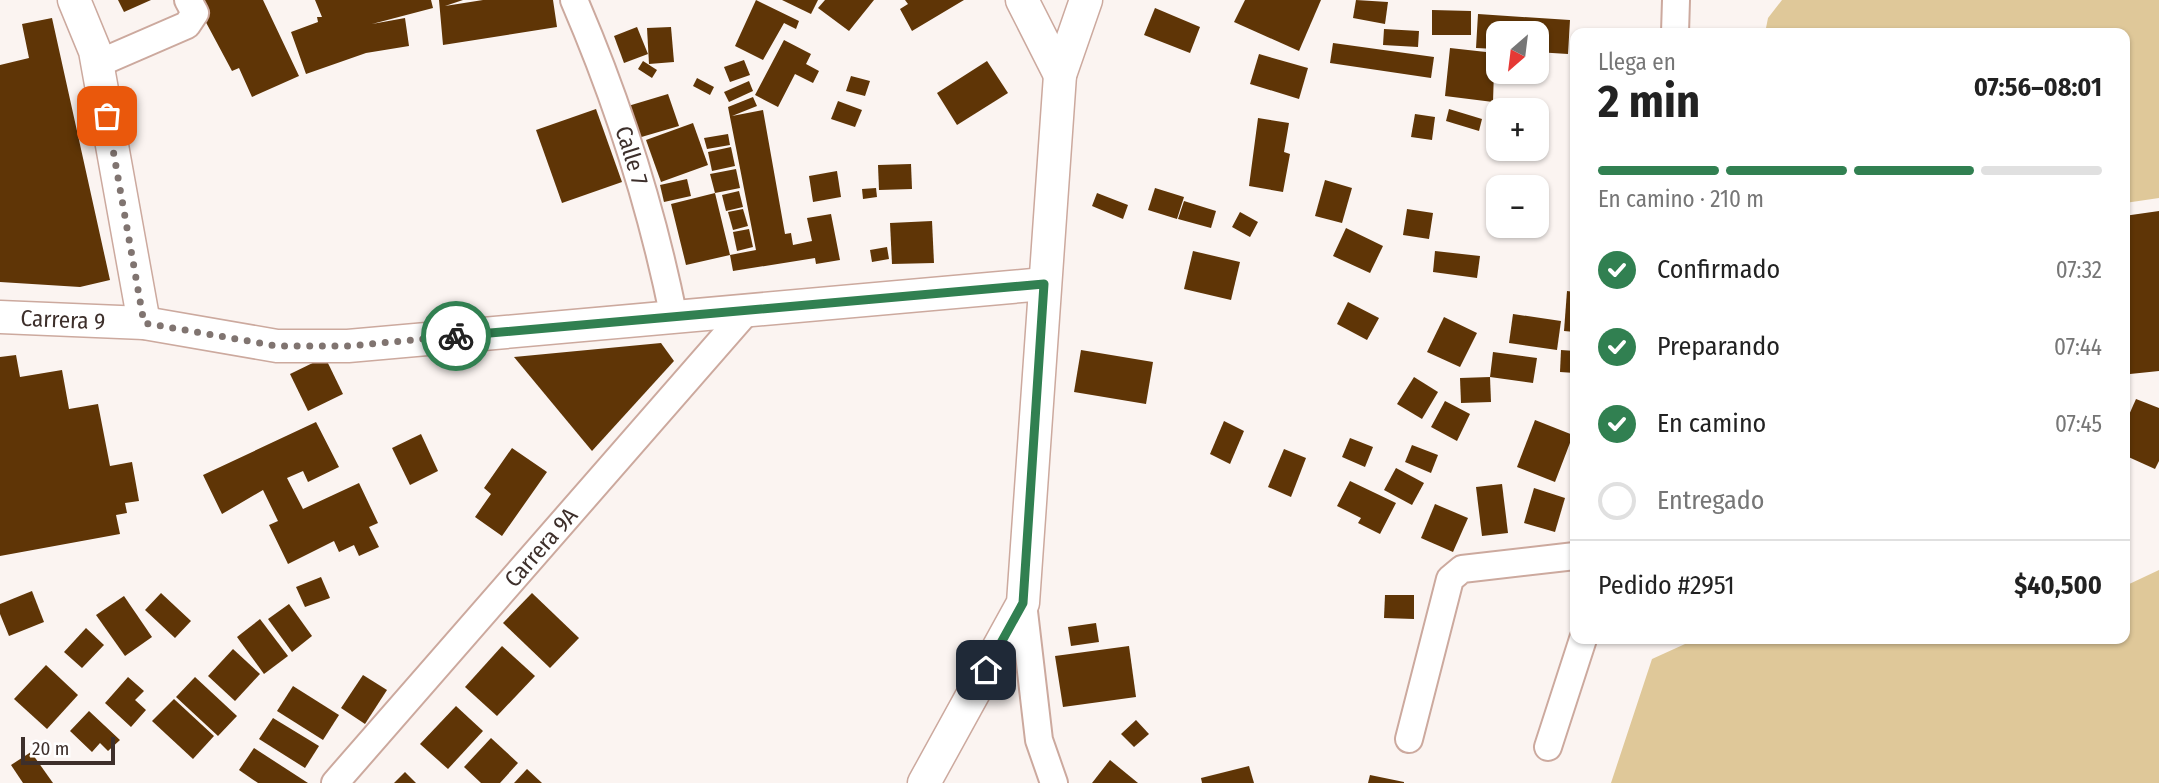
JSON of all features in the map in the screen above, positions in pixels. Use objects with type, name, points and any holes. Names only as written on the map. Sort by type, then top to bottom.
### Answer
[{"type":"street","points":[[74,0],[97,64],[144,323]]},
{"type":"street","points":[[97,64],[187,25],[195,13],[188,0]]},
{"type":"street","name":"Calle 7","points":[[574,0],[631,151],[663,262],[674,318]]},
{"type":"street","points":[[1022,0],[1060,75]]},
{"type":"street","points":[[1054,783],[1039,740],[1023,603],[1060,75],[1086,0]]},
{"type":"street","points":[[1675,28],[1676,0]]},
{"type":"street","name":"Carrera 9","points":[[0,317],[144,323],[277,346],[336,346],[1044,284]]},
{"type":"street","name":"Carrera 9A","points":[[335,783],[747,311]]},
{"type":"street","points":[[1409,738],[1450,579],[1462,569],[1570,557]]},
{"type":"street","points":[[924,783],[1023,603]]},
{"type":"street","points":[[1548,747],[1581,644]]},
{"type":"shaded area","points":[[1782,0],[2159,0],[2159,198],[2130,202],[2130,28],[1766,28],[1768,18]]},
{"type":"shaded area","points":[[2159,570],[2159,783],[1611,783],[1652,659],[1685,644],[2130,644],[2130,584]]},
{"type":"building","points":[[118,0],[151,0],[124,12]]},
{"type":"building","points":[[194,0],[263,0],[299,76],[252,97],[239,68],[232,71]]},
{"type":"building","points":[[315,0],[431,0],[433,8],[372,24],[405,18],[409,46],[366,53],[306,74],[291,32],[318,22],[317,17],[322,17]]},
{"type":"building","points":[[439,0],[463,0],[445,6],[483,0],[553,0],[557,27],[443,45]]},
{"type":"building","points":[[756,0],[799,21],[796,29],[784,23],[763,60],[735,46]]},
{"type":"building","points":[[782,0],[818,0],[811,14]]},
{"type":"building","points":[[825,0],[874,0],[849,31],[818,8]]},
{"type":"building","points":[[905,0],[964,0],[912,31],[900,9],[908,4]]},
{"type":"building","points":[[1245,0],[1321,0],[1299,51],[1234,22]]},
{"type":"building","points":[[1356,0],[1388,2],[1385,24],[1353,18]]},
{"type":"building","points":[[1155,8],[1200,27],[1190,53],[1144,35]]},
{"type":"building","points":[[1432,10],[1471,11],[1471,35],[1432,35]]},
{"type":"building","points":[[1478,14],[1570,20],[1568,54],[1549,53],[1549,21],[1486,21],[1486,48],[1476,48]]},
{"type":"building","points":[[52,18],[110,280],[80,287],[0,282],[0,65],[29,58],[22,24]]},
{"type":"building","points":[[637,27],[648,54],[624,63],[614,36]]},
{"type":"building","points":[[671,27],[674,62],[649,64],[647,28]]},
{"type":"building","points":[[1384,29],[1419,31],[1418,47],[1383,45]]},
{"type":"building","points":[[784,40],[811,54],[806,64],[819,71],[813,83],[795,74],[778,107],[755,95]]},
{"type":"building","points":[[1333,43],[1434,57],[1431,78],[1330,63]]},
{"type":"building","points":[[1450,48],[1486,52],[1486,84],[1494,84],[1493,98],[1486,98],[1486,101],[1445,96]]},
{"type":"building","points":[[1259,54],[1308,68],[1299,99],[1250,84]]},
{"type":"building","points":[[744,60],[750,75],[730,82],[724,67]]},
{"type":"building","points":[[643,61],[657,70],[652,78],[638,69]]},
{"type":"building","points":[[987,61],[1008,93],[957,125],[937,93]]},
{"type":"building","points":[[851,76],[870,81],[865,96],[846,91]]},
{"type":"building","points":[[697,78],[714,87],[710,95],[693,86]]},
{"type":"building","points":[[749,81],[753,91],[729,102],[724,92]]},
{"type":"building","points":[[668,94],[679,126],[638,138],[628,106]]},
{"type":"building","points":[[753,97],[757,106],[732,116],[763,110],[785,234],[791,233],[793,245],[812,241],[807,218],[831,214],[840,260],[816,264],[815,258],[733,271],[730,255],[756,250],[728,107]]},
{"type":"building","points":[[838,101],[862,110],[855,127],[831,119]]},
{"type":"building","points":[[596,109],[622,182],[562,203],[536,130]]},
{"type":"building","points":[[1449,109],[1482,119],[1479,131],[1446,121]]},
{"type":"building","points":[[1415,114],[1435,117],[1432,140],[1411,137]]},
{"type":"building","points":[[1258,118],[1289,123],[1284,152],[1290,154],[1283,192],[1249,186]]},
{"type":"building","points":[[693,123],[708,165],[661,182],[646,140]]},
{"type":"building","points":[[728,134],[730,145],[707,149],[704,138]]},
{"type":"building","points":[[731,147],[735,166],[712,171],[708,152]]},
{"type":"building","points":[[911,164],[912,189],[879,190],[878,165]]},
{"type":"building","points":[[736,169],[740,188],[715,193],[710,174]]},
{"type":"building","points":[[837,171],[841,197],[813,202],[809,176]]},
{"type":"building","points":[[687,179],[691,196],[664,202],[660,185]]},
{"type":"building","points":[[1325,180],[1352,188],[1342,223],[1315,216]]},
{"type":"building","points":[[876,188],[877,197],[863,199],[862,189]]},
{"type":"building","points":[[1155,188],[1184,197],[1177,219],[1148,210]]},
{"type":"building","points":[[739,191],[743,207],[726,211],[722,195]]},
{"type":"building","points":[[715,193],[730,255],[686,265],[671,204]]},
{"type":"building","points":[[1097,193],[1128,205],[1123,219],[1092,206]]},
{"type":"building","points":[[1184,201],[1216,211],[1211,228],[1178,219]]},
{"type":"building","points":[[743,209],[748,226],[733,230],[728,212]]},
{"type":"building","points":[[1407,209],[1433,213],[1429,239],[1403,235]]},
{"type":"building","points":[[2159,211],[2159,371],[2130,374],[2130,215]]},
{"type":"building","points":[[1240,212],[1258,222],[1250,237],[1232,227]]},
{"type":"building","points":[[932,221],[934,263],[892,264],[890,223]]},
{"type":"building","points":[[1346,228],[1383,246],[1370,273],[1333,256]]},
{"type":"building","points":[[749,229],[753,247],[737,251],[733,232]]},
{"type":"building","points":[[887,247],[889,259],[872,262],[870,250]]},
{"type":"building","points":[[1193,251],[1240,262],[1231,300],[1184,289]]},
{"type":"building","points":[[1435,251],[1480,256],[1477,278],[1433,272]]},
{"type":"building","points":[[1567,291],[1570,291],[1570,332],[1564,331]]},
{"type":"building","points":[[1348,302],[1379,318],[1367,340],[1337,324]]},
{"type":"building","points":[[1513,314],[1561,321],[1557,350],[1509,343]]},
{"type":"building","points":[[1444,317],[1477,333],[1460,367],[1427,352]]},
{"type":"building","points":[[661,343],[674,361],[592,451],[514,357]]},
{"type":"building","points":[[1081,350],[1153,362],[1146,404],[1074,392]]},
{"type":"building","points":[[1561,350],[1570,351],[1570,373],[1560,372]]},
{"type":"building","points":[[1493,352],[1537,358],[1533,383],[1490,377]]},
{"type":"building","points":[[16,355],[20,377],[62,370],[69,409],[98,404],[110,466],[132,462],[139,501],[125,503],[127,513],[116,515],[120,534],[0,556],[0,357]]},
{"type":"building","points":[[325,357],[343,394],[308,411],[290,374]]},
{"type":"building","points":[[1414,377],[1438,392],[1422,419],[1397,404]]},
{"type":"building","points":[[1490,377],[1491,402],[1461,403],[1460,378]]},
{"type":"building","points":[[2136,399],[2159,408],[2159,461],[2155,469],[2130,458],[2130,412]]},
{"type":"building","points":[[1445,401],[1470,414],[1457,441],[1431,427]]},
{"type":"building","points":[[1535,420],[1570,434],[1570,443],[1555,482],[1517,467]]},
{"type":"building","points":[[1224,421],[1244,431],[1230,464],[1210,454]]},
{"type":"building","points":[[316,422],[339,467],[308,482],[303,471],[287,478],[303,509],[359,483],[378,523],[369,527],[379,547],[359,556],[354,545],[339,552],[334,541],[288,564],[269,525],[278,521],[263,490],[222,514],[203,475]]},
{"type":"building","points":[[421,434],[438,471],[410,485],[392,448]]},
{"type":"building","points":[[1350,438],[1373,447],[1365,467],[1342,457]]},
{"type":"building","points":[[1412,445],[1438,455],[1431,473],[1405,462]]},
{"type":"building","points":[[512,448],[547,472],[502,536],[475,517],[491,494],[484,488]]},
{"type":"building","points":[[1284,449],[1306,458],[1291,497],[1268,487]]},
{"type":"building","points":[[1396,468],[1424,483],[1412,505],[1384,490]]},
{"type":"building","points":[[1350,481],[1396,503],[1380,534],[1358,523],[1361,518],[1337,506]]},
{"type":"building","points":[[1502,484],[1508,533],[1482,536],[1476,487]]},
{"type":"building","points":[[1534,488],[1565,498],[1555,532],[1524,523]]},
{"type":"building","points":[[1435,504],[1468,518],[1453,552],[1421,538]]},
{"type":"building","points":[[321,577],[330,598],[305,607],[296,587]]},
{"type":"building","points":[[32,591],[44,622],[9,636],[0,614],[0,604]]},
{"type":"building","points":[[161,593],[191,621],[175,638],[145,610]]},
{"type":"building","points":[[532,593],[579,638],[550,668],[503,623]]},
{"type":"building","points":[[1385,595],[1414,595],[1414,619],[1384,618]]},
{"type":"building","points":[[124,596],[152,637],[125,656],[96,615]]},
{"type":"building","points":[[289,604],[312,636],[292,652],[268,619]]},
{"type":"building","points":[[260,619],[288,656],[264,674],[237,637]]},
{"type":"building","points":[[1096,623],[1099,642],[1071,646],[1068,627]]},
{"type":"building","points":[[86,628],[104,645],[82,668],[64,652]]},
{"type":"building","points":[[502,646],[535,676],[497,716],[465,687]]},
{"type":"building","points":[[1129,646],[1136,697],[1063,707],[1055,656]]},
{"type":"building","points":[[233,649],[260,674],[235,701],[208,676]]},
{"type":"building","points":[[46,665],[78,695],[47,729],[14,699]]},
{"type":"building","points":[[363,675],[387,690],[365,724],[341,708]]},
{"type":"building","points":[[128,677],[144,691],[135,700],[146,710],[131,727],[105,703]]},
{"type":"building","points":[[195,677],[237,716],[218,736],[176,697]]},
{"type":"building","points":[[293,686],[339,715],[323,740],[277,711]]},
{"type":"building","points":[[174,699],[214,736],[193,759],[152,721]]},
{"type":"building","points":[[456,706],[483,731],[448,769],[420,744]]},
{"type":"building","points":[[89,711],[120,740],[108,751],[100,743],[92,752],[70,731]]},
{"type":"building","points":[[273,718],[319,746],[305,768],[259,739]]},
{"type":"building","points":[[1136,720],[1149,734],[1134,747],[1121,734]]},
{"type":"building","points":[[491,738],[518,763],[500,783],[481,783],[464,767]]},
{"type":"building","points":[[254,748],[308,783],[258,783],[239,770]]},
{"type":"building","points":[[31,752],[53,783],[23,783],[11,765]]},
{"type":"building","points":[[1110,760],[1138,783],[1092,783]]},
{"type":"building","points":[[1249,766],[1254,783],[1202,783],[1201,778]]},
{"type":"building","points":[[527,769],[542,783],[514,783]]},
{"type":"building","points":[[405,772],[416,783],[394,783]]},
{"type":"building","points":[[1370,775],[1404,782],[1404,783],[1368,783]]},
{"type":"way so far","points":[[107,116],[144,323],[277,346],[348,346],[456,336]]},
{"type":"route","points":[[456,336],[1044,284],[1023,603],[986,670]]}]
